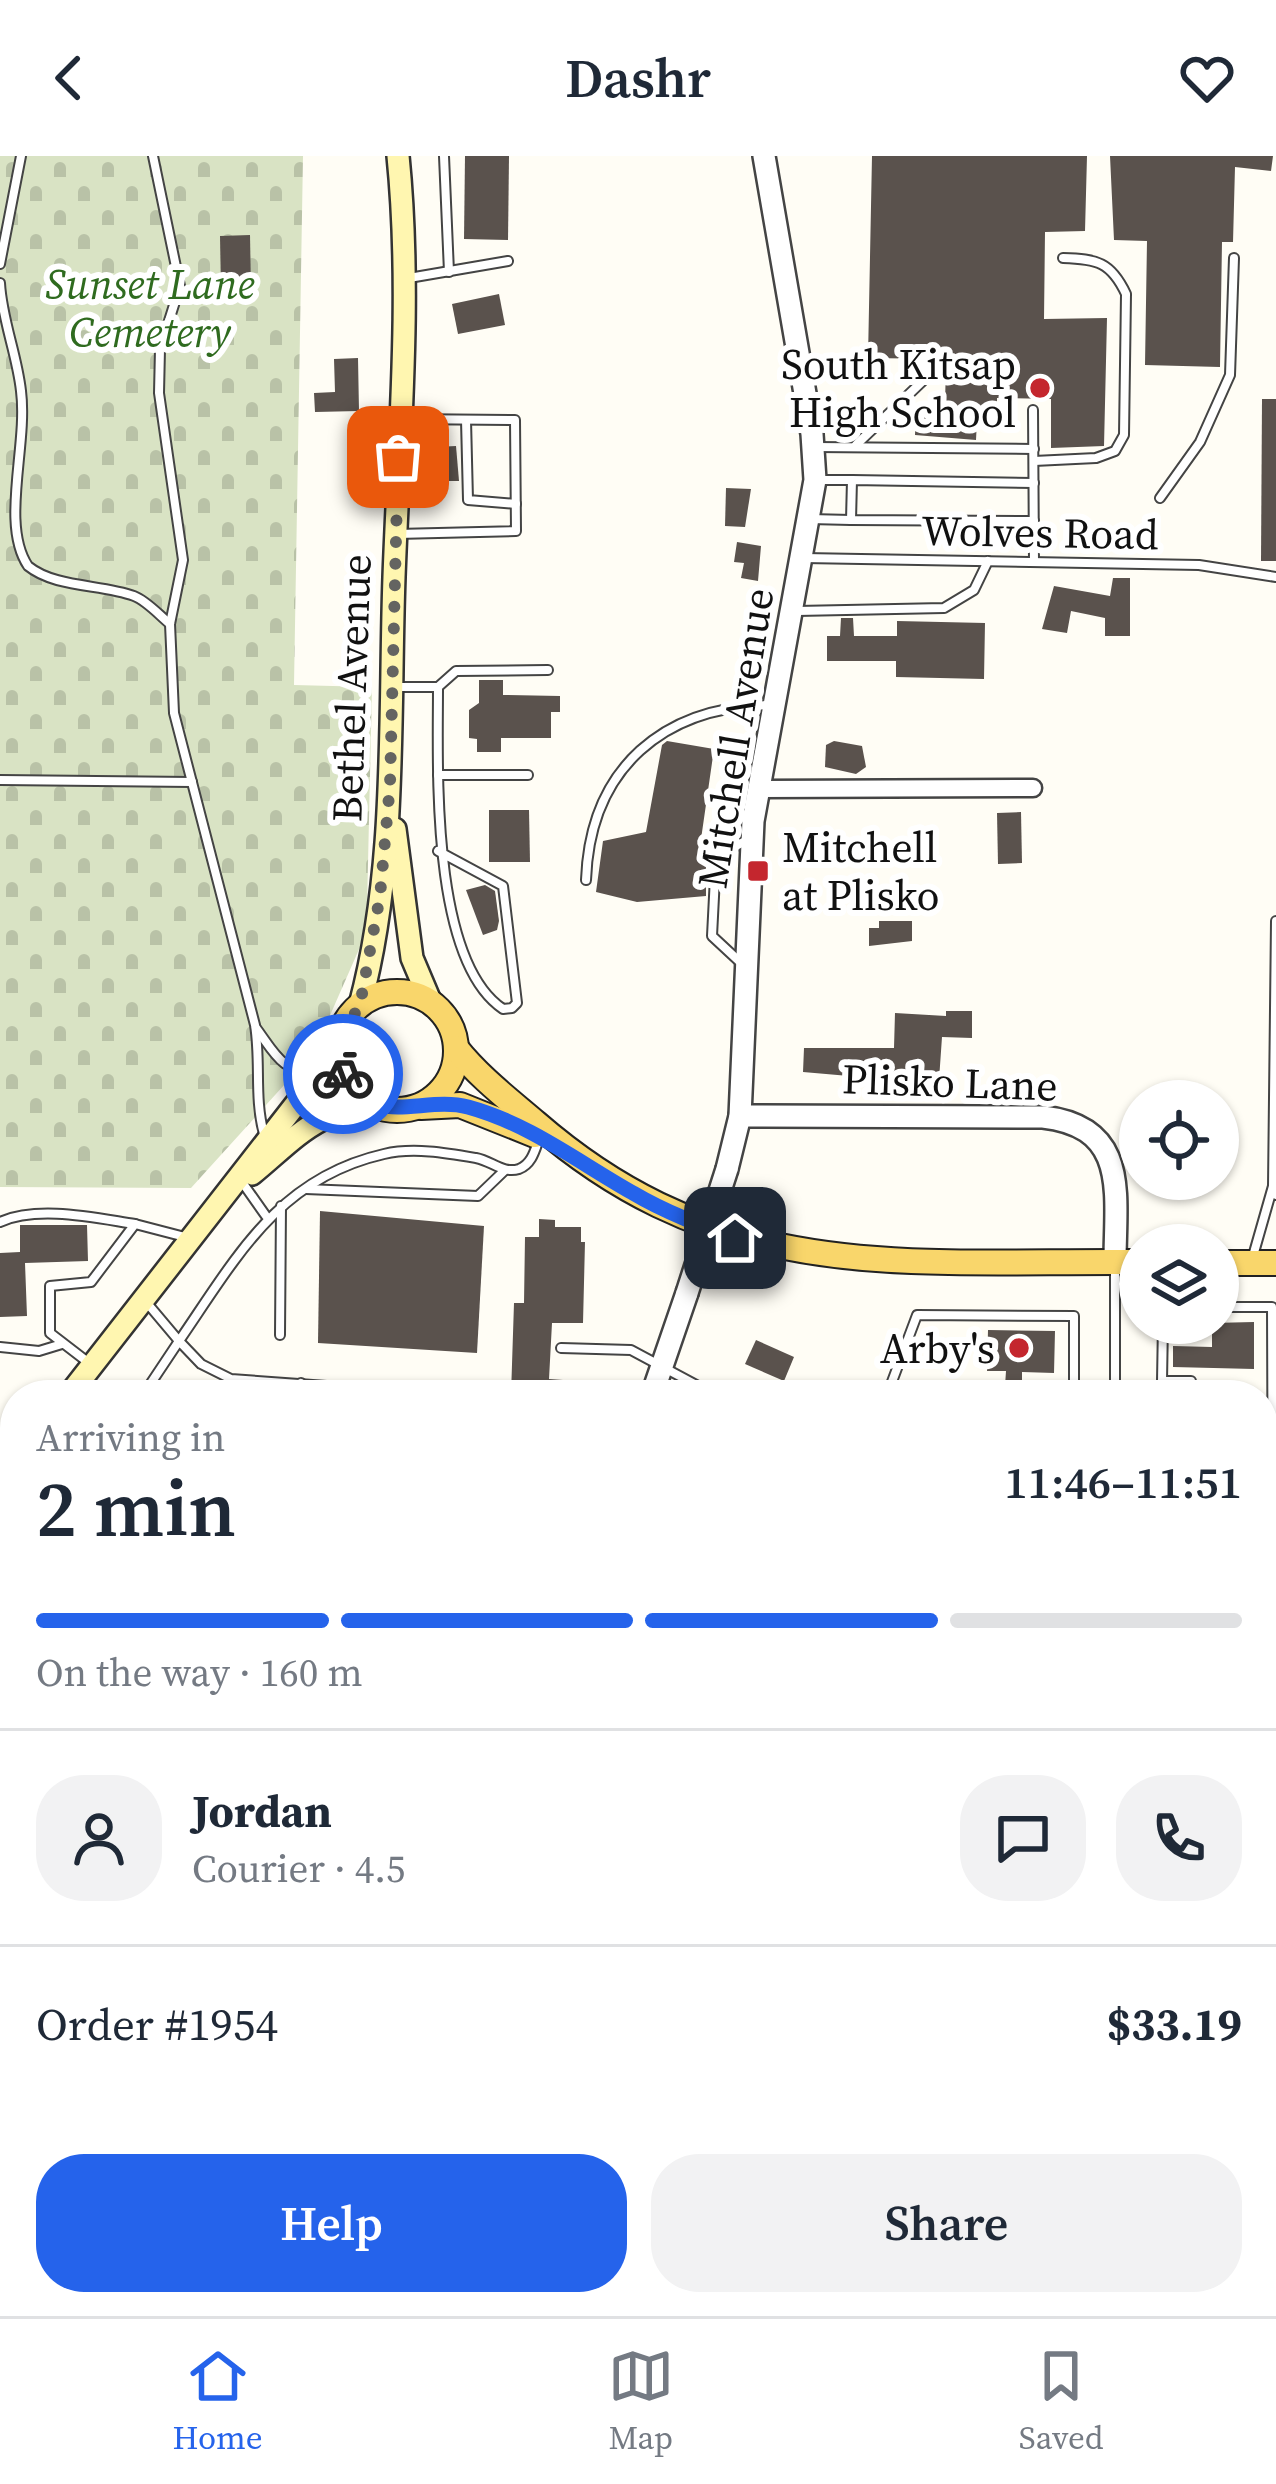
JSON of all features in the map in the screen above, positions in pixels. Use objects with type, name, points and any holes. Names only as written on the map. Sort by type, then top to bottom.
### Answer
[{"type":"main road","name":"Bethel Avenue","points":[[360,1005],[372,958],[390,785],[401,280],[398,156]]},
{"type":"main road","points":[[390,785],[412,958],[431,1003],[449,1023],[456,1048],[445,1086],[411,1108]]},
{"type":"main road","points":[[235,1188],[331,1060],[344,1025],[360,1005],[403,992],[431,1003]]},
{"type":"main road","points":[[456,1048],[565,1148],[648,1202],[763,1246],[849,1257],[1119,1262]]},
{"type":"main road","points":[[331,1060],[356,1094],[384,1108]]},
{"type":"main road","points":[[79,1380],[188,1238],[235,1188],[328,1114],[355,1106],[460,1105],[565,1148]]},
{"type":"street","name":"Mitchell Avenue","points":[[657,1380],[740,1117],[752,837],[815,480],[764,156]]},
{"type":"street","points":[[758,788],[1034,788]]},
{"type":"street","name":"Plisko Lane","points":[[740,1117],[1043,1117],[1068,1122],[1090,1130],[1109,1154],[1121,1224]]},
{"type":"lane","points":[[0,264],[22,156]]},
{"type":"lane","points":[[153,156],[180,286],[160,349],[159,393],[183,560],[170,624],[174,713],[255,1025],[260,1055],[256,1104],[266,1141]]},
{"type":"lane","points":[[444,156],[448,272]]},
{"type":"lane","points":[[1034,461],[1096,458],[1115,452],[1124,435],[1126,294],[1117,274],[1100,260],[1063,258]]},
{"type":"lane","points":[[1160,498],[1167,481],[1200,442],[1230,375],[1234,258]]},
{"type":"lane","points":[[401,280],[508,261]]},
{"type":"lane","points":[[0,283],[22,392],[21,439],[4,505],[12,546],[27,566],[45,576],[139,597],[170,624]]},
{"type":"lane","points":[[855,446],[930,374]]},
{"type":"lane","points":[[1034,410],[1034,562]]},
{"type":"lane","points":[[396,534],[513,535],[518,423],[398,418]]},
{"type":"lane","points":[[466,420],[468,500],[516,504]]},
{"type":"lane","points":[[813,447],[1034,449]]},
{"type":"lane","points":[[815,480],[1034,483]]},
{"type":"lane","points":[[851,520],[852,480]]},
{"type":"lane","points":[[810,519],[1034,521]]},
{"type":"lane","name":"Wolves Road","points":[[802,558],[1199,565],[1276,577]]},
{"type":"lane","points":[[792,610],[944,608],[974,590],[988,561]]},
{"type":"lane","points":[[392,687],[438,687],[455,671],[548,670]]},
{"type":"lane","points":[[438,687],[438,850],[458,930],[486,994],[503,1010],[512,1009],[517,1003],[502,886],[438,850]]},
{"type":"lane","points":[[586,880],[587,854],[606,799],[632,756],[661,731],[709,709],[774,704]]},
{"type":"lane","points":[[438,776],[528,775]]},
{"type":"lane","points":[[0,781],[192,782]]},
{"type":"lane","points":[[746,967],[712,936],[716,857],[752,837]]},
{"type":"lane","points":[[1264,1263],[1275,1190],[1276,922]]},
{"type":"lane","points":[[255,1025],[291,1070],[331,1060]]},
{"type":"lane","points":[[302,1189],[478,1196],[504,1171],[529,1164],[540,1138]]},
{"type":"lane","points":[[153,1380],[266,1216],[317,1178],[386,1153],[433,1151],[484,1160],[504,1171]]},
{"type":"lane","points":[[235,1188],[266,1216]]},
{"type":"lane","points":[[280,1335],[281,1205]]},
{"type":"lane","points":[[0,1222],[14,1216],[88,1216],[188,1238]]},
{"type":"lane","points":[[90,1364],[50,1333],[50,1286],[91,1282],[135,1225]]},
{"type":"lane","points":[[141,1296],[178,1341],[213,1373],[275,1380]]},
{"type":"lane","points":[[1239,1307],[1272,1306],[1271,1380]]},
{"type":"lane","points":[[893,1380],[917,1316],[1075,1316],[1075,1380]]},
{"type":"lane","points":[[0,1346],[39,1351],[64,1343]]},
{"type":"lane","points":[[1116,1380],[1120,1344]]},
{"type":"lane","points":[[1162,1380],[1163,1344]]},
{"type":"lane","points":[[561,1348],[631,1351],[690,1380]]},
{"type":"green space","name":"Sunset Lane Cemetery","points":[[0,156],[303,156],[294,685],[372,687],[367,908],[360,947],[314,1052],[191,1188],[0,1187]]},
{"type":"building","points":[[465,156],[509,156],[508,240],[464,239]]},
{"type":"building","points":[[872,156],[1087,156],[1085,231],[1045,232],[1044,319],[1107,318],[1104,446],[1051,448],[1051,399],[997,398],[997,420],[977,420],[976,440],[915,435],[916,406],[945,406],[946,359],[868,358]]},
{"type":"building","points":[[1110,156],[1273,156],[1271,171],[1235,167],[1233,242],[1222,242],[1220,367],[1145,365],[1147,241],[1114,240]]},
{"type":"building","points":[[250,235],[251,289],[221,290],[220,236]]},
{"type":"building","points":[[499,294],[505,325],[458,334],[452,304]]},
{"type":"building","points":[[358,358],[359,411],[315,412],[314,393],[335,392],[334,359]]},
{"type":"building","points":[[1262,399],[1276,399],[1276,561],[1261,561]]},
{"type":"building","points":[[456,446],[459,481],[438,481],[436,447]]},
{"type":"building","points":[[726,488],[751,489],[745,527],[725,526]]},
{"type":"building","points":[[737,542],[761,546],[758,581],[741,578],[744,563],[734,562]]},
{"type":"building","points":[[1113,578],[1130,578],[1130,636],[1105,636],[1105,618],[1071,611],[1067,633],[1042,629],[1054,586],[1110,596]]},
{"type":"building","points":[[841,618],[853,618],[854,636],[897,636],[897,621],[985,623],[984,679],[896,677],[896,661],[827,661],[827,636],[840,636]]},
{"type":"building","points":[[479,680],[503,680],[503,695],[560,696],[560,712],[551,712],[551,738],[501,738],[501,752],[477,752],[477,739],[469,738],[469,710],[479,703]]},
{"type":"building","points":[[667,741],[714,749],[699,853],[706,853],[706,896],[637,902],[596,892],[603,841],[646,832],[662,745]]},
{"type":"building","points":[[834,741],[862,746],[866,767],[856,774],[825,767],[826,745]]},
{"type":"building","points":[[489,810],[529,810],[530,862],[489,862]]},
{"type":"building","points":[[1021,812],[1022,863],[998,864],[997,813]]},
{"type":"building","points":[[485,885],[495,891],[499,921],[497,930],[483,935],[466,890]]},
{"type":"building","points":[[879,921],[912,921],[912,941],[869,946],[869,928],[879,928]]},
{"type":"building","points":[[946,1011],[972,1011],[972,1038],[942,1037],[939,1080],[872,1082],[872,1078],[803,1072],[804,1048],[894,1048],[895,1013],[946,1016]]},
{"type":"building","points":[[320,1211],[484,1226],[477,1353],[318,1343]]},
{"type":"building","points":[[539,1219],[555,1220],[555,1227],[581,1227],[581,1242],[585,1242],[583,1323],[552,1323],[549,1379],[563,1380],[511,1380],[514,1303],[524,1303],[525,1237],[539,1237]]},
{"type":"building","points":[[20,1225],[87,1225],[88,1261],[25,1263],[27,1316],[0,1317],[0,1253],[20,1252]]},
{"type":"building","points":[[1239,1322],[1254,1322],[1254,1369],[1173,1367],[1173,1346],[1239,1344]]},
{"type":"building","points":[[988,1330],[1055,1331],[1054,1373],[1022,1372],[1022,1380],[1005,1380],[1006,1371],[987,1371]]},
{"type":"building","points":[[756,1340],[794,1357],[784,1380],[745,1364]]},
{"type":"way so far","points":[[343,1074],[340,1038],[360,1005],[372,958],[390,785],[398,457]]},
{"type":"place","name":"South Kitsap High School","points":[[1040,388]]},
{"type":"place","name":"Mitchell at Plisko","points":[[758,871]]},
{"type":"place","name":"Arby's","points":[[1019,1348]]},
{"type":"route","points":[[343,1074],[356,1094],[384,1108],[444,1104],[493,1114],[565,1148],[648,1202],[735,1238]]}]
